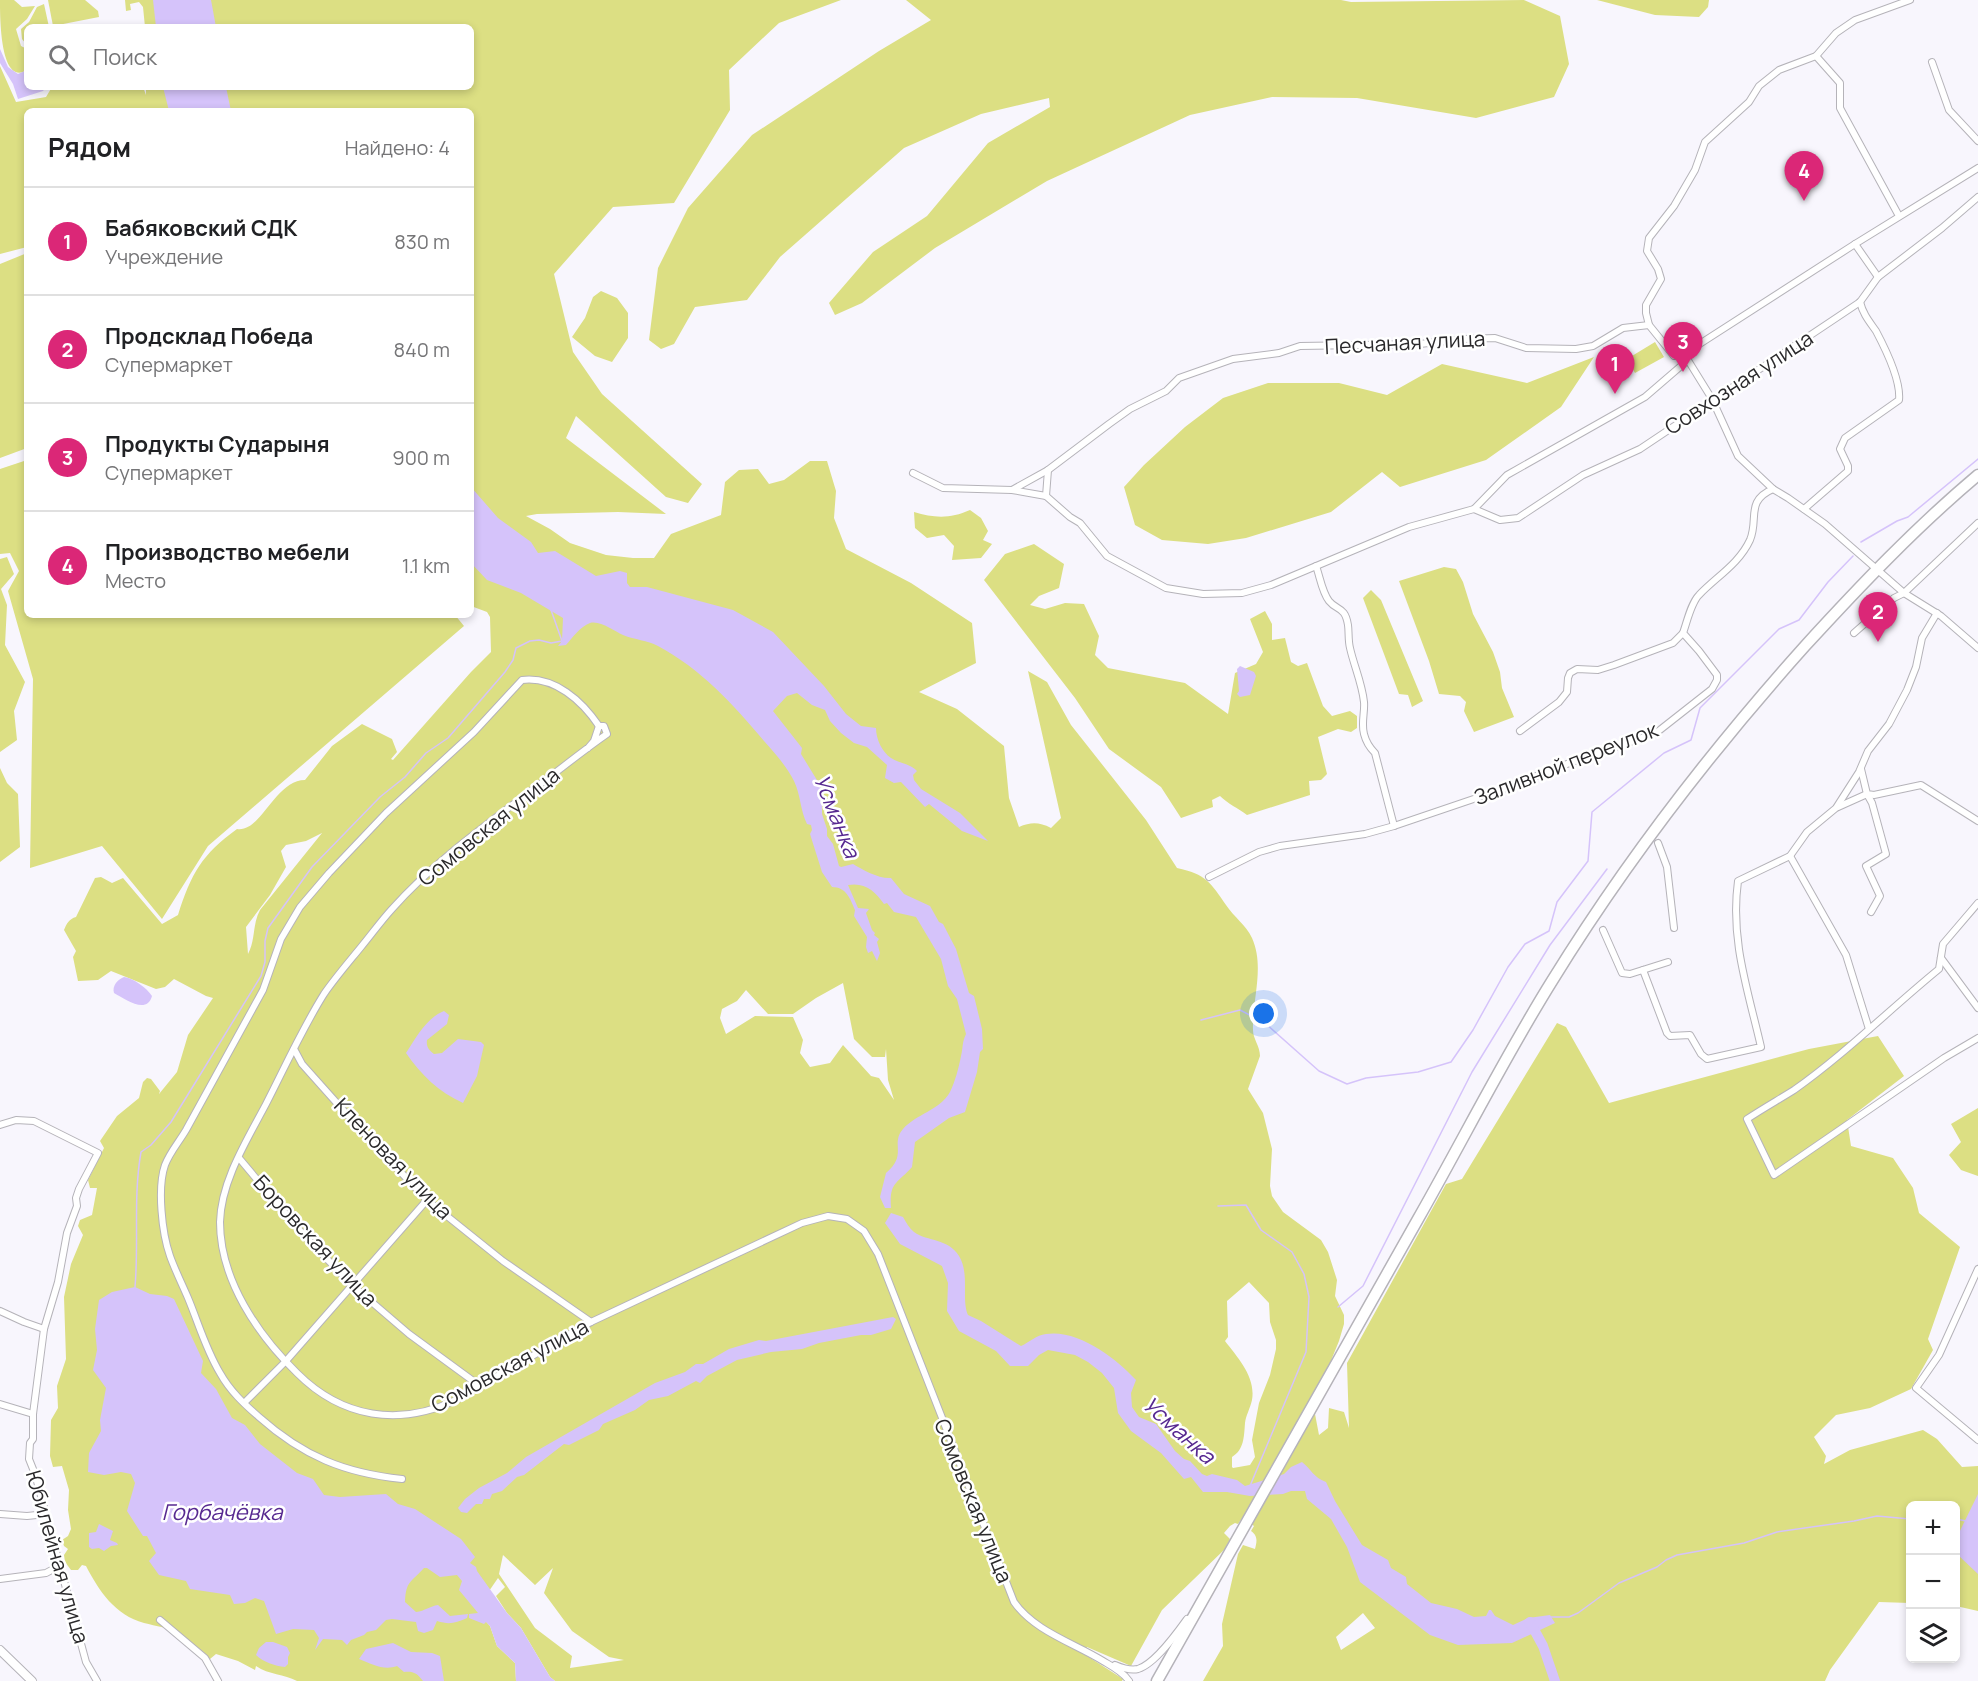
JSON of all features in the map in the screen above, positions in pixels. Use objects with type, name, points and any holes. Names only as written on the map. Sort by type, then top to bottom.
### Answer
[{"type":"highway","points":[[1157,1681],[1447,1168],[1512,1047],[1550,983],[1624,871],[1740,720],[1825,625],[1877,569],[1978,476]]},
{"type":"street","points":[[1910,0],[1855,20],[1836,33],[1816,56],[1779,70],[1759,86],[1749,102],[1705,141],[1695,170],[1674,206],[1649,238],[1647,251],[1661,279],[1646,306],[1649,325],[1674,356],[1686,357],[1712,399],[1738,456],[1773,489],[1825,524],[1904,593],[1937,613],[1978,648]]},
{"type":"street","points":[[1816,56],[1840,83],[1840,108],[1899,216]]},
{"type":"street","points":[[1932,62],[1949,110],[1978,141]]},
{"type":"street","name":"Совхозная улица","points":[[1978,168],[1855,244],[1686,357],[1645,397],[1507,475],[1474,509],[1500,519],[1518,518],[1583,475],[1640,448],[1860,302],[1878,277],[1978,197]]},
{"type":"street","points":[[1855,244],[1878,277]]},
{"type":"street","points":[[1804,509],[1848,471],[1840,448],[1845,438],[1899,400],[1900,391],[1893,371],[1875,330],[1862,313],[1860,302]]},
{"type":"street","name":"Песчаная улица","points":[[1012,490],[1048,470],[1108,424],[1166,390],[1179,378],[1233,359],[1279,353],[1300,346],[1420,344],[1495,338],[1526,348],[1576,349],[1593,346],[1623,328],[1649,325]]},
{"type":"street","points":[[1046,496],[1048,470]]},
{"type":"street","points":[[913,473],[943,488],[1012,490],[1046,496],[1080,523],[1107,556],[1166,588],[1203,594],[1242,593],[1271,585],[1409,527],[1474,509]]},
{"type":"street","points":[[1520,731],[1559,702],[1567,692],[1570,673],[1577,669],[1598,670],[1673,643],[1683,633],[1697,596],[1728,571],[1750,540],[1755,505],[1762,494],[1773,489]]},
{"type":"street","points":[[1854,633],[1894,598],[1904,593],[1978,523]]},
{"type":"street","points":[[1316,566],[1327,598],[1330,603],[1340,608],[1348,624],[1350,649],[1364,704],[1362,718],[1364,733],[1369,747],[1375,753],[1394,826]]},
{"type":"street","points":[[1837,807],[1861,768],[1868,751],[1889,724],[1907,690],[1916,667],[1922,638],[1937,613]]},
{"type":"street","name":"Заливной переулок","points":[[1209,877],[1259,852],[1280,846],[1365,834],[1394,826],[1656,733],[1712,689],[1717,680],[1717,675],[1683,633]]},
{"type":"street","name":"Сомовская улица","points":[[244,1404],[230,1388],[217,1367],[169,1254],[164,1226],[163,1176],[171,1152],[186,1130],[266,984],[284,932],[308,897],[348,852],[404,795],[474,732],[520,681],[538,680],[564,690],[599,726],[604,726],[606,734],[474,833],[392,909],[326,992],[294,1049],[239,1158],[228,1180],[223,1197],[220,1222],[222,1241],[231,1274],[247,1309],[285,1362],[311,1387],[357,1411],[384,1416],[411,1415],[432,1410],[456,1400],[591,1322],[802,1223],[833,1216],[847,1219],[869,1238],[878,1254],[1012,1598],[1019,1609],[1031,1620],[1088,1652]]},
{"type":"street","points":[[1861,768],[1886,854],[1866,866],[1880,896],[1871,912]]},
{"type":"street","points":[[1643,970],[1670,1036],[1690,1035],[1698,1050],[1707,1059],[1761,1047],[1737,945],[1735,914],[1738,881],[1790,856],[1807,832],[1837,807],[1867,794],[1874,795],[1921,786],[1978,821]]},
{"type":"street","points":[[1658,843],[1667,867],[1674,928]]},
{"type":"street","points":[[1790,856],[1811,891],[1830,931],[1846,955],[1869,1029]]},
{"type":"street","points":[[1978,903],[1943,944],[1939,969],[1794,1089],[1747,1119],[1774,1175],[1944,1058],[1978,1038]]},
{"type":"street","points":[[1604,930],[1622,973],[1630,974],[1668,962]]},
{"type":"street","points":[[1941,958],[1978,1008]]},
{"type":"street","name":"Кленовая улица","points":[[294,1049],[302,1064],[427,1200],[503,1261],[591,1322]]},
{"type":"street","name":"Юбилейная улица","points":[[0,1125],[16,1120],[34,1121],[98,1154],[76,1198],[77,1206],[67,1233],[58,1282],[44,1329],[33,1414],[33,1438],[28,1459],[35,1474],[86,1662],[97,1681]]},
{"type":"street","name":"Боровская улица","points":[[239,1158],[301,1232],[352,1286],[409,1334],[480,1386]]},
{"type":"street","points":[[402,1479],[352,1471],[316,1457],[287,1441],[244,1404],[285,1362],[427,1200]]},
{"type":"street","points":[[1978,1269],[1939,1355],[1916,1388],[1978,1440]]},
{"type":"street","points":[[0,1311],[44,1329]]},
{"type":"street","points":[[0,1404],[33,1414]]},
{"type":"street","points":[[0,1514],[27,1516],[46,1514]]},
{"type":"street","points":[[0,1579],[46,1573],[59,1566]]},
{"type":"street","points":[[1088,1652],[1125,1669],[1141,1668],[1168,1643],[1206,1594]]},
{"type":"street","points":[[160,1620],[205,1658],[218,1681]]},
{"type":"street","points":[[0,1650],[32,1681]]},
{"type":"street","points":[[1088,1652],[1117,1670],[1129,1681]]},
{"type":"green space","points":[[0,0],[14,0],[22,7],[35,6],[27,19],[16,29],[21,46],[24,48],[24,71],[18,73],[11,69],[3,48]]},
{"type":"green space","points":[[48,0],[85,0],[98,11],[99,17],[53,24]]},
{"type":"green space","points":[[125,0],[841,0],[779,23],[729,70],[730,110],[674,203],[613,207],[554,274],[573,352],[602,394],[702,484],[688,503],[666,497],[576,416],[566,438],[666,514],[618,512],[526,516],[570,543],[606,555],[654,558],[671,534],[721,515],[725,482],[739,470],[758,469],[769,484],[784,480],[810,461],[827,461],[836,491],[834,518],[846,549],[911,583],[972,623],[976,663],[919,692],[957,709],[1004,746],[1009,798],[1019,827],[1035,823],[1051,828],[1061,818],[1028,671],[1047,682],[1071,725],[1146,820],[1177,868],[1195,873],[1207,880],[1247,929],[1256,949],[1258,972],[1253,1030],[1260,1056],[1248,1089],[1263,1113],[1272,1149],[1270,1186],[1272,1196],[1283,1212],[1321,1240],[1328,1252],[1337,1280],[1335,1296],[1344,1315],[1344,1324],[1315,1414],[1319,1435],[1328,1428],[1329,1408],[1344,1412],[1349,1428],[1347,1363],[1446,1184],[1462,1179],[1557,1023],[1566,1027],[1609,1103],[1809,1049],[1878,1036],[1904,1076],[1847,1120],[1851,1146],[1893,1158],[1913,1188],[1919,1213],[1960,1247],[1928,1339],[1933,1350],[1911,1389],[1870,1408],[1836,1415],[1814,1437],[1826,1456],[1824,1464],[1850,1450],[1923,1430],[1937,1439],[1962,1467],[1978,1466],[1978,1611],[1960,1607],[1960,1501],[1906,1501],[1906,1603],[1879,1602],[1830,1670],[1825,1681],[1203,1681],[1223,1646],[1222,1624],[1238,1554],[1243,1545],[1255,1549],[1256,1539],[1251,1531],[1254,1526],[1243,1517],[1238,1524],[1230,1526],[1224,1533],[1230,1539],[1225,1549],[1162,1610],[1131,1666],[1087,1647],[1084,1654],[1123,1679],[1122,1681],[555,1681],[550,1677],[521,1628],[496,1596],[505,1587],[498,1578],[476,1610],[490,1626],[497,1646],[515,1663],[516,1681],[297,1681],[256,1666],[255,1670],[238,1661],[216,1654],[210,1659],[181,1633],[144,1623],[116,1608],[102,1593],[86,1566],[82,1565],[78,1570],[71,1570],[65,1562],[64,1555],[68,1549],[62,1540],[68,1536],[71,1529],[68,1510],[69,1490],[62,1466],[53,1467],[50,1456],[51,1420],[58,1408],[57,1386],[66,1359],[64,1297],[71,1264],[83,1235],[78,1226],[80,1220],[92,1215],[97,1188],[90,1188],[88,1180],[104,1148],[100,1141],[117,1116],[139,1098],[143,1082],[147,1078],[151,1079],[160,1091],[159,1094],[177,1072],[188,1035],[213,998],[174,979],[165,987],[156,989],[111,971],[98,980],[78,981],[73,957],[76,951],[64,930],[67,923],[76,917],[95,878],[101,877],[112,883],[123,878],[162,924],[178,915],[193,876],[206,856],[237,829],[246,828],[254,823],[285,788],[294,782],[305,780],[332,746],[362,724],[392,739],[397,752],[391,759],[393,760],[491,652],[490,617],[487,612],[474,607],[474,108],[24,108],[24,248],[0,254],[0,66],[16,102],[46,97],[50,90],[144,90],[146,95],[146,90],[474,90],[474,24],[145,24],[143,7],[139,2],[130,4],[131,10],[126,11]],"holes":[[[322,833],[260,910],[248,954],[246,927],[270,895],[286,867],[281,851],[286,845],[306,841]],[[843,983],[854,1039],[872,1057],[885,1057],[886,1049],[888,1080],[894,1100],[879,1078],[871,1076],[843,1045],[830,1063],[810,1067],[800,1053],[803,1040],[793,1017],[755,1016],[726,1034],[720,1018],[722,1009],[737,1001],[746,990],[768,1014],[793,1014]],[[1249,1282],[1269,1303],[1270,1322],[1276,1340],[1276,1349],[1270,1375],[1259,1403],[1252,1440],[1255,1457],[1250,1465],[1233,1468],[1232,1457],[1243,1443],[1253,1392],[1245,1368],[1225,1341],[1228,1337],[1227,1301]],[[503,1555],[535,1585],[553,1568],[544,1593],[572,1631],[609,1657],[624,1660],[570,1668],[572,1656],[535,1628],[499,1574]],[[1363,1613],[1375,1628],[1341,1650],[1336,1637]]]},
{"type":"green space","points":[[906,0],[1341,0],[1351,2],[1524,0],[1560,16],[1569,64],[1554,97],[1476,118],[1357,98],[1272,97],[1190,115],[1047,181],[935,248],[862,303],[835,315],[829,303],[873,252],[927,216],[988,143],[1050,107],[1049,98],[981,114],[904,148],[780,257],[747,300],[695,307],[674,344],[661,349],[649,340],[658,268],[688,208],[752,135],[879,51],[931,20]]},
{"type":"green space","points":[[1597,0],[1709,0],[1708,7],[1699,17],[1655,15]]},
{"type":"green space","points":[[44,4],[48,24],[27,24],[37,7]]},
{"type":"green space","points":[[24,26],[24,42],[22,39],[21,29]]},
{"type":"green space","points":[[24,254],[24,449],[0,458],[0,264]]},
{"type":"green space","points":[[601,291],[617,298],[628,313],[628,338],[612,362],[595,356],[572,337],[585,318],[593,297]]},
{"type":"green space","points":[[1655,342],[1664,357],[1635,373],[1627,359]]},
{"type":"green space","points":[[1594,357],[1561,407],[1486,460],[1400,487],[1382,472],[1331,512],[1246,538],[1208,544],[1162,540],[1135,525],[1124,487],[1185,427],[1223,398],[1268,383],[1339,383],[1387,395],[1442,364],[1527,383]]},
{"type":"green space","points":[[24,461],[24,618],[457,618],[464,626],[208,846],[162,919],[102,846],[30,868],[33,679],[8,591],[19,571],[10,553],[0,554],[0,469]]},
{"type":"green space","points":[[970,510],[981,518],[988,531],[983,540],[992,544],[981,558],[952,560],[954,546],[944,535],[927,538],[915,528],[914,512],[942,517]]},
{"type":"green space","points":[[1034,544],[1064,564],[1059,588],[1039,596],[1030,605],[1045,609],[1065,603],[1084,604],[1099,636],[1095,655],[1108,668],[1185,683],[1228,714],[1235,673],[1256,664],[1263,652],[1250,619],[1265,611],[1272,624],[1272,640],[1285,638],[1291,662],[1298,666],[1307,663],[1323,706],[1332,716],[1350,711],[1357,716],[1357,728],[1351,732],[1338,729],[1318,737],[1327,774],[1321,780],[1309,781],[1310,795],[1247,815],[1220,796],[1212,800],[1213,807],[1181,818],[1161,787],[1109,749],[1075,698],[984,580],[1005,554]]},
{"type":"green space","points":[[7,557],[14,574],[1,589],[7,605],[5,645],[25,682],[14,711],[17,740],[0,752],[0,559]]},
{"type":"green space","points":[[1444,567],[1456,569],[1463,582],[1473,614],[1493,652],[1500,672],[1502,688],[1514,717],[1474,732],[1464,711],[1466,702],[1460,696],[1439,694],[1399,581]]},
{"type":"green space","points":[[1371,590],[1381,600],[1423,701],[1412,707],[1408,695],[1399,694],[1363,598]]},
{"type":"green space","points":[[0,768],[7,783],[18,794],[20,847],[0,862]]},
{"type":"green space","points":[[1978,1108],[1978,1176],[1961,1170],[1949,1155],[1961,1142],[1951,1124]]},
{"type":"water","points":[[153,0],[211,0],[215,24],[156,24]]},
{"type":"water","points":[[0,49],[8,67],[18,74],[24,71],[24,90],[44,90],[18,99],[13,84],[0,63]]},
{"type":"water","points":[[164,90],[227,90],[230,108],[168,108]]},
{"type":"water","points":[[474,490],[498,518],[531,542],[538,553],[555,551],[596,576],[620,571],[627,573],[627,583],[630,587],[647,587],[733,610],[773,632],[824,686],[846,714],[861,726],[876,728],[880,745],[888,755],[917,771],[913,775],[914,780],[921,789],[960,813],[988,841],[962,831],[929,804],[925,807],[901,782],[894,783],[885,778],[887,765],[867,747],[854,743],[841,733],[830,721],[825,710],[812,705],[797,693],[787,696],[773,711],[802,748],[801,754],[820,785],[822,814],[827,836],[833,844],[839,866],[853,864],[876,876],[891,878],[904,894],[930,906],[939,922],[943,924],[956,949],[969,993],[974,996],[982,1029],[983,1049],[980,1052],[977,1072],[965,1112],[949,1118],[915,1142],[912,1167],[893,1188],[891,1208],[885,1208],[880,1197],[886,1173],[893,1167],[898,1155],[899,1134],[908,1124],[940,1104],[950,1092],[958,1070],[966,1034],[957,999],[948,986],[941,959],[916,917],[894,912],[887,903],[884,904],[873,891],[864,886],[848,885],[858,908],[869,909],[866,913],[874,935],[879,939],[877,942],[880,953],[877,961],[872,951],[868,953],[867,937],[854,916],[855,910],[849,897],[841,889],[832,887],[822,872],[810,834],[811,825],[807,824],[791,776],[776,755],[715,688],[688,665],[658,646],[623,635],[598,623],[586,625],[566,645],[558,646],[562,641],[563,618],[521,593],[487,580],[474,566]]},
{"type":"water","points":[[1240,666],[1254,672],[1256,676],[1250,695],[1240,697],[1237,694],[1239,691],[1237,669]]},
{"type":"water","points":[[124,977],[135,981],[147,990],[152,996],[149,1002],[141,1005],[135,1004],[114,993],[116,984]]},
{"type":"water","points":[[444,1011],[449,1015],[447,1024],[427,1040],[427,1046],[432,1053],[442,1053],[458,1039],[481,1042],[484,1045],[477,1076],[463,1103],[446,1094],[431,1082],[406,1053],[427,1023]]},
{"type":"water","points":[[891,1213],[903,1217],[914,1232],[944,1243],[959,1256],[964,1271],[965,1302],[968,1315],[1021,1346],[1042,1335],[1071,1336],[1096,1347],[1118,1363],[1136,1380],[1131,1393],[1132,1407],[1139,1417],[1156,1424],[1175,1451],[1190,1461],[1202,1474],[1237,1480],[1245,1486],[1284,1474],[1291,1467],[1302,1462],[1315,1476],[1326,1482],[1362,1545],[1388,1560],[1391,1568],[1406,1577],[1407,1584],[1431,1603],[1457,1609],[1474,1617],[1486,1616],[1491,1610],[1495,1616],[1513,1625],[1528,1618],[1550,1615],[1555,1623],[1512,1643],[1458,1645],[1430,1635],[1360,1582],[1347,1547],[1331,1519],[1307,1499],[1305,1491],[1250,1496],[1227,1492],[1203,1492],[1191,1477],[1184,1479],[1161,1453],[1131,1431],[1118,1413],[1114,1388],[1102,1373],[1088,1362],[1075,1355],[1048,1350],[1028,1366],[1010,1366],[996,1351],[959,1331],[947,1311],[948,1283],[942,1266],[900,1244],[885,1223]]},
{"type":"water","name":"Горбачёвка","points":[[135,1287],[150,1294],[174,1299],[203,1361],[201,1373],[216,1389],[232,1418],[245,1425],[260,1444],[297,1473],[313,1479],[324,1495],[340,1497],[386,1494],[398,1504],[415,1509],[461,1539],[475,1557],[470,1563],[476,1567],[507,1613],[521,1628],[550,1677],[555,1681],[516,1681],[515,1663],[497,1646],[490,1626],[486,1622],[484,1624],[469,1618],[469,1614],[478,1613],[459,1590],[462,1581],[457,1575],[440,1577],[424,1568],[408,1586],[405,1602],[416,1612],[438,1605],[450,1616],[468,1614],[467,1618],[452,1623],[437,1621],[433,1630],[424,1633],[418,1631],[416,1622],[386,1620],[376,1630],[351,1640],[347,1645],[342,1640],[323,1639],[315,1650],[319,1638],[314,1630],[293,1629],[276,1634],[264,1601],[255,1598],[245,1603],[234,1604],[230,1595],[190,1589],[186,1581],[159,1575],[149,1561],[156,1553],[147,1536],[143,1536],[127,1511],[135,1483],[131,1474],[121,1472],[104,1475],[88,1472],[89,1453],[101,1431],[100,1420],[106,1388],[93,1370],[97,1350],[95,1329],[99,1300],[112,1292]]},
{"type":"water","points":[[893,1317],[896,1319],[891,1329],[871,1335],[861,1335],[819,1343],[802,1349],[771,1352],[737,1360],[707,1376],[700,1383],[696,1381],[668,1396],[649,1400],[635,1410],[603,1424],[599,1430],[569,1445],[564,1444],[524,1475],[517,1477],[502,1491],[492,1494],[490,1499],[484,1499],[482,1504],[476,1504],[467,1513],[461,1512],[458,1508],[479,1488],[507,1473],[526,1457],[655,1383],[685,1372],[696,1364],[703,1364],[729,1349],[759,1340],[766,1341]]},
{"type":"water","points":[[1978,1494],[1978,1574],[1960,1557],[1960,1531]]},
{"type":"water","points":[[99,1524],[113,1531],[110,1540],[118,1545],[111,1546],[104,1551],[89,1547],[89,1533],[96,1532]]},
{"type":"water","points":[[266,1642],[287,1647],[290,1653],[288,1664],[285,1667],[269,1663],[256,1655],[259,1648]]},
{"type":"water","points":[[393,1643],[411,1652],[432,1653],[440,1656],[444,1681],[423,1681],[415,1673],[404,1672],[397,1666],[383,1667],[359,1659],[366,1649]]},
{"type":"waterway","points":[[1861,542],[1908,517],[1978,459]]},
{"type":"waterway","points":[[1201,1020],[1240,1010],[1265,1023],[1319,1071],[1347,1084],[1366,1078],[1418,1072],[1451,1062],[1473,1030],[1508,967],[1525,944],[1549,931],[1557,902],[1588,861],[1592,812],[1664,753],[1691,740],[1700,708],[1779,629],[1799,620],[1828,582],[1853,556]]},
{"type":"waterway","points":[[135,1287],[137,1186],[141,1152],[151,1145],[171,1122],[261,976],[265,962],[265,941],[268,928],[312,867],[380,797],[405,777],[426,753],[448,738],[505,672],[513,660],[516,648],[530,641],[539,640],[551,643],[562,641],[551,610]]},
{"type":"waterway","points":[[1338,1307],[1363,1286],[1472,1072],[1550,945],[1607,869]]},
{"type":"waterway","points":[[1218,1206],[1246,1205],[1261,1230],[1292,1252],[1304,1274],[1309,1297],[1306,1352],[1250,1486]]},
{"type":"waterway","points":[[1549,1617],[1569,1617],[1578,1613],[1619,1583],[1657,1567],[1677,1555],[1744,1543],[1777,1532],[1877,1516],[1906,1519]]},
{"type":"waterway","points":[[1960,1520],[1966,1521]]},
{"type":"waterway","name":"Усманка","points":[[1529,1623],[1543,1646],[1555,1681]]},
{"type":"place","name":"Производство мебели","points":[[1804,201]]},
{"type":"place","name":"Продукты Сударыня","points":[[1683,372]]},
{"type":"place","name":"Бабяковский СДК","points":[[1615,394]]},
{"type":"place","name":"Продсклад Победа","points":[[1878,642]]}]
